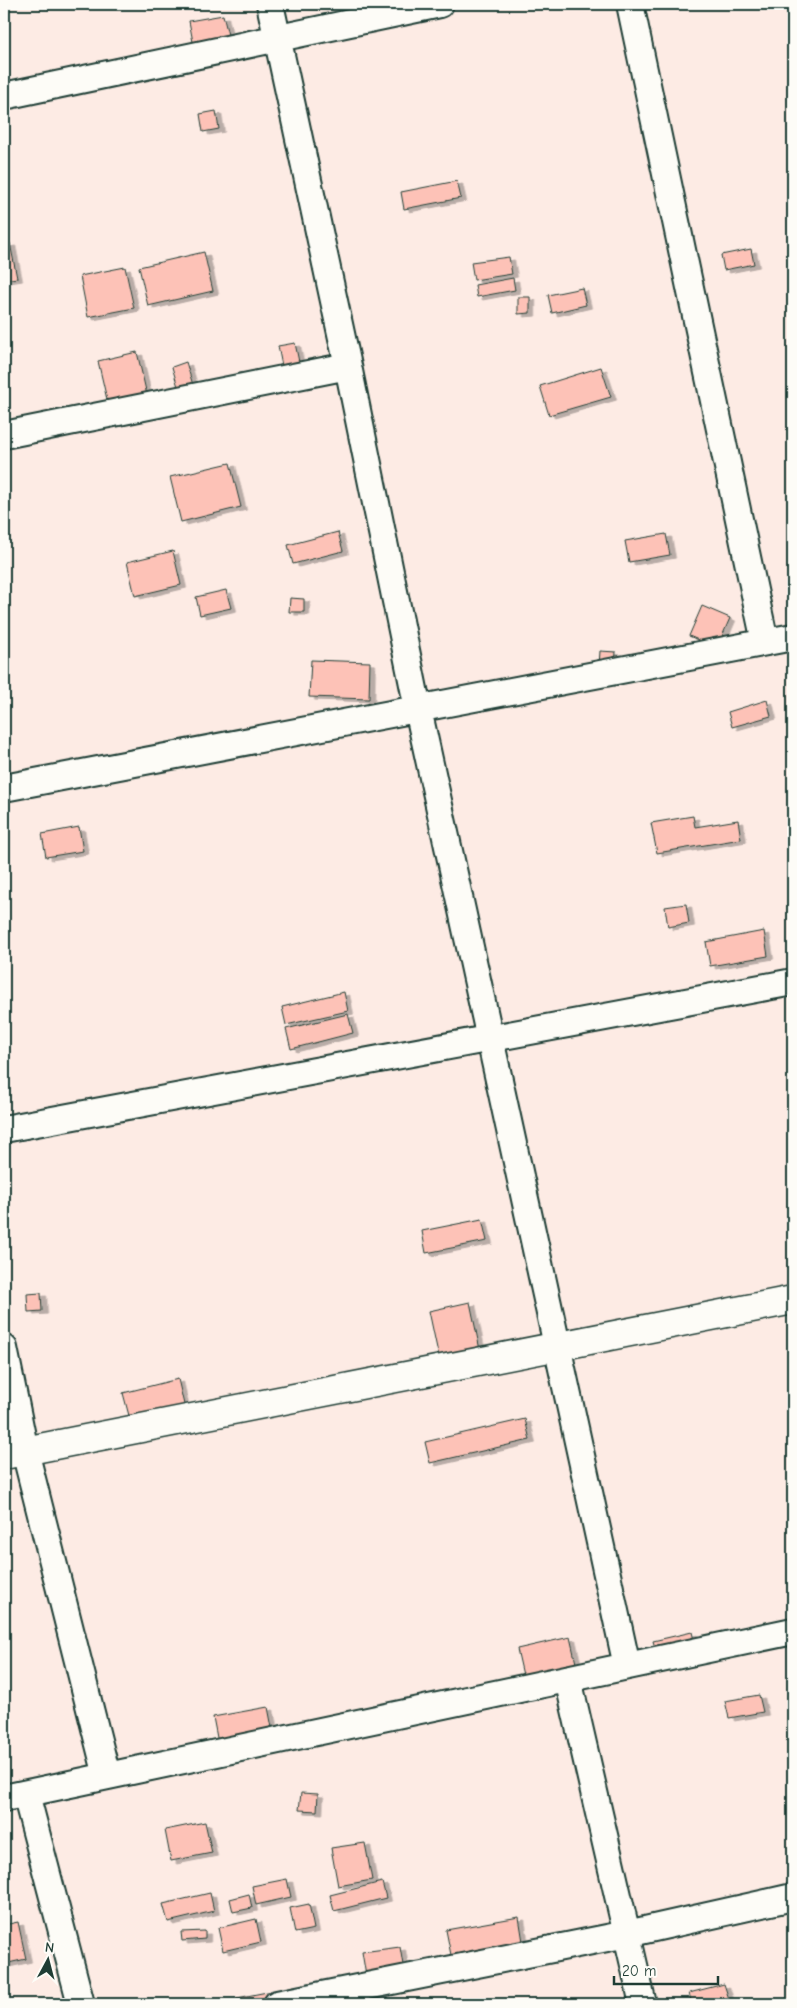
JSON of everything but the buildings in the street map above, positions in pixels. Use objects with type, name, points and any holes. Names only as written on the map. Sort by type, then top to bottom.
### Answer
[{"type":"street","points":[[270,4],[348,366],[418,709],[627,1666]]},
{"type":"street","points":[[4,96],[440,4]]},
{"type":"street","points":[[630,4],[765,642]]},
{"type":"street","points":[[4,435],[348,366]]},
{"type":"street","points":[[4,788],[793,636]]},
{"type":"street","points":[[4,1129],[793,982]]},
{"type":"street","points":[[15,1453],[793,1300]]},
{"type":"street","points":[[4,1348],[15,1453],[107,1776]]},
{"type":"street","points":[[81,2004],[15,1796],[793,1631]]},
{"type":"street","points":[[568,1679],[643,2004]]},
{"type":"street","points":[[277,2004],[628,1934],[793,1898]]}]
